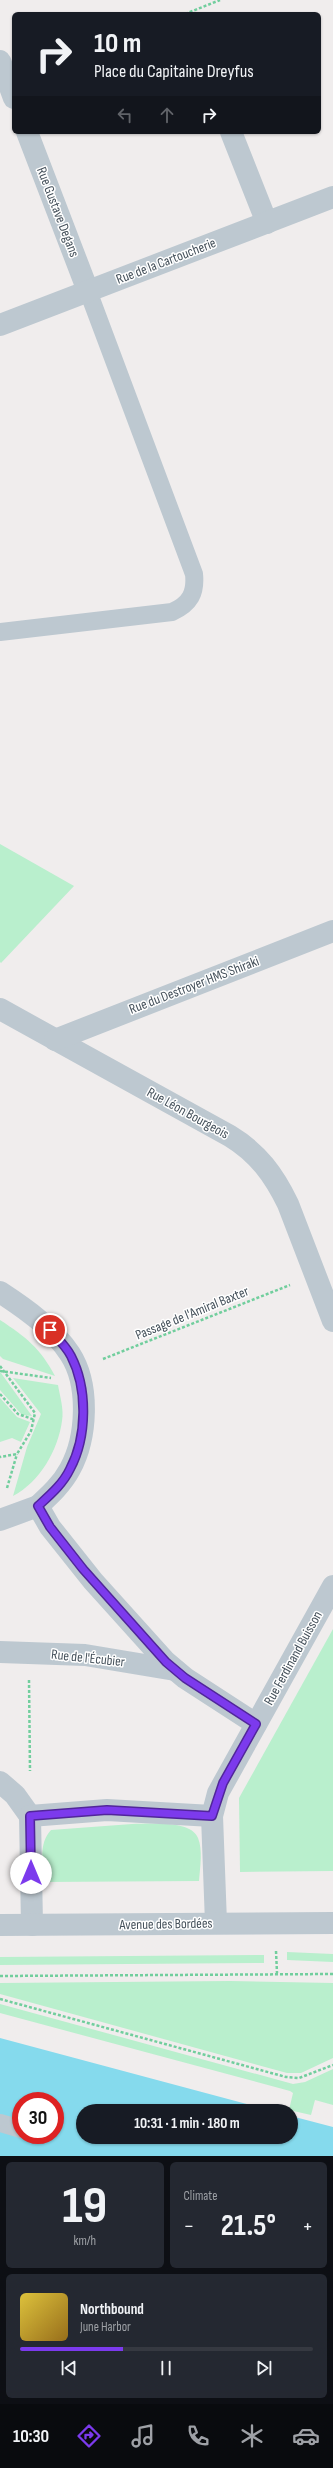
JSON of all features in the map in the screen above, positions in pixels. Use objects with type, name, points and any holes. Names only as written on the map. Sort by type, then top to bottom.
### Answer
[{"type":"street","points":[[0,62],[12,93]]},
{"type":"street","name":"Rue Gustave Degans","points":[[28,134],[88,291]]},
{"type":"street","points":[[232,134],[267,223]]},
{"type":"street","name":"Rue de la Cartoucherie","points":[[0,325],[333,197]]},
{"type":"street","name":"Rue du Destroyer HMS Shiraki","points":[[55,1040],[333,931]]},
{"type":"street","name":"Rue Léon Bourgeois","points":[[0,1009],[246,1145],[261,1160],[280,1188],[315,1275]]},
{"type":"street","points":[[315,1275],[333,1321]]},
{"type":"street","points":[[0,1292],[24,1308],[50,1330],[71,1355],[78,1376],[83,1415],[77,1452],[70,1469],[60,1485],[38,1506],[0,1520]]},
{"type":"street","points":[[38,1506],[50,1527],[93,1581],[175,1670],[256,1724]]},
{"type":"street","name":"Rue Ferdinand Buisson","points":[[212,1816],[223,1783],[333,1586]]},
{"type":"street","name":"Rue de l'Écubier","points":[[0,1652],[98,1656],[175,1670]]},
{"type":"street","points":[[0,1782],[15,1795],[30,1816],[32,1925]]},
{"type":"street","points":[[30,1816],[107,1810],[212,1816],[216,1923]]},
{"type":"street","name":"Avenue des Bordées","points":[[0,1925],[333,1923]]},
{"type":"lane","points":[[0,632],[172,612],[186,604],[194,592],[194,574],[88,291]]},
{"type":"lane","points":[[0,2123],[12,2126]]},
{"type":"path","points":[[190,12],[220,0]]},
{"type":"path","name":"Passage de l'Amiral Baxter","points":[[78,1376],[315,1275]]},
{"type":"path","points":[[0,1366],[35,1412],[35,1420],[24,1444],[17,1454],[11,1481],[5,1491]]},
{"type":"path","points":[[0,1371],[78,1376]]},
{"type":"path","points":[[0,1394],[18,1414],[35,1420]]},
{"type":"path","points":[[0,1457],[17,1454]]},
{"type":"path","points":[[28,1652],[30,1816]]},
{"type":"path","points":[[0,1976],[333,1974]]},
{"type":"path","points":[[0,1999],[286,2077],[299,2078],[333,2065]]},
{"type":"green space","points":[[0,844],[74,886],[1,963],[0,962]]},
{"type":"green space","points":[[0,1320],[25,1338],[38,1350],[55,1376],[3,1359],[0,1356]]},
{"type":"green space","points":[[0,1373],[32,1416],[22,1415],[0,1390]]},
{"type":"green space","points":[[13,1378],[58,1385],[62,1403],[62,1421],[60,1432],[52,1454],[46,1464],[39,1474],[23,1490],[13,1496],[27,1447],[41,1414]]},
{"type":"green space","points":[[0,1398],[17,1417],[30,1422],[21,1442],[12,1438],[0,1442]]},
{"type":"green space","points":[[333,1629],[333,1871],[240,1872],[239,1798]]},
{"type":"green space","points":[[132,1824],[169,1824],[187,1828],[194,1832],[200,1843],[201,1859],[199,1881],[44,1882],[42,1854],[44,1842],[51,1830]]},
{"type":"green space","points":[[287,1952],[333,1954],[333,1962],[287,1960]]},
{"type":"green space","points":[[264,1955],[264,1963],[0,1965],[0,1957]]},
{"type":"green space","points":[[230,1981],[333,1983],[333,2058],[301,2073],[287,2073],[0,1994],[0,1983]]},
{"type":"green space","points":[[0,2004],[293,2084],[305,2082],[333,2069],[333,2105],[315,2100],[311,2115],[298,2112],[298,2104],[290,2104],[293,2093],[290,2091],[0,2013]]},
{"type":"water","points":[[0,2038],[247,2104],[76,2104],[76,2144],[298,2144],[298,2118],[333,2127],[333,2156],[0,2156]]},
{"type":"route","points":[[31,1873],[30,1816],[107,1810],[212,1816],[218,1793],[256,1724],[195,1686],[166,1662],[83,1569],[50,1527],[38,1506],[60,1485],[70,1469],[77,1452],[82,1433],[82,1397],[77,1370],[71,1355],[50,1330]]}]
